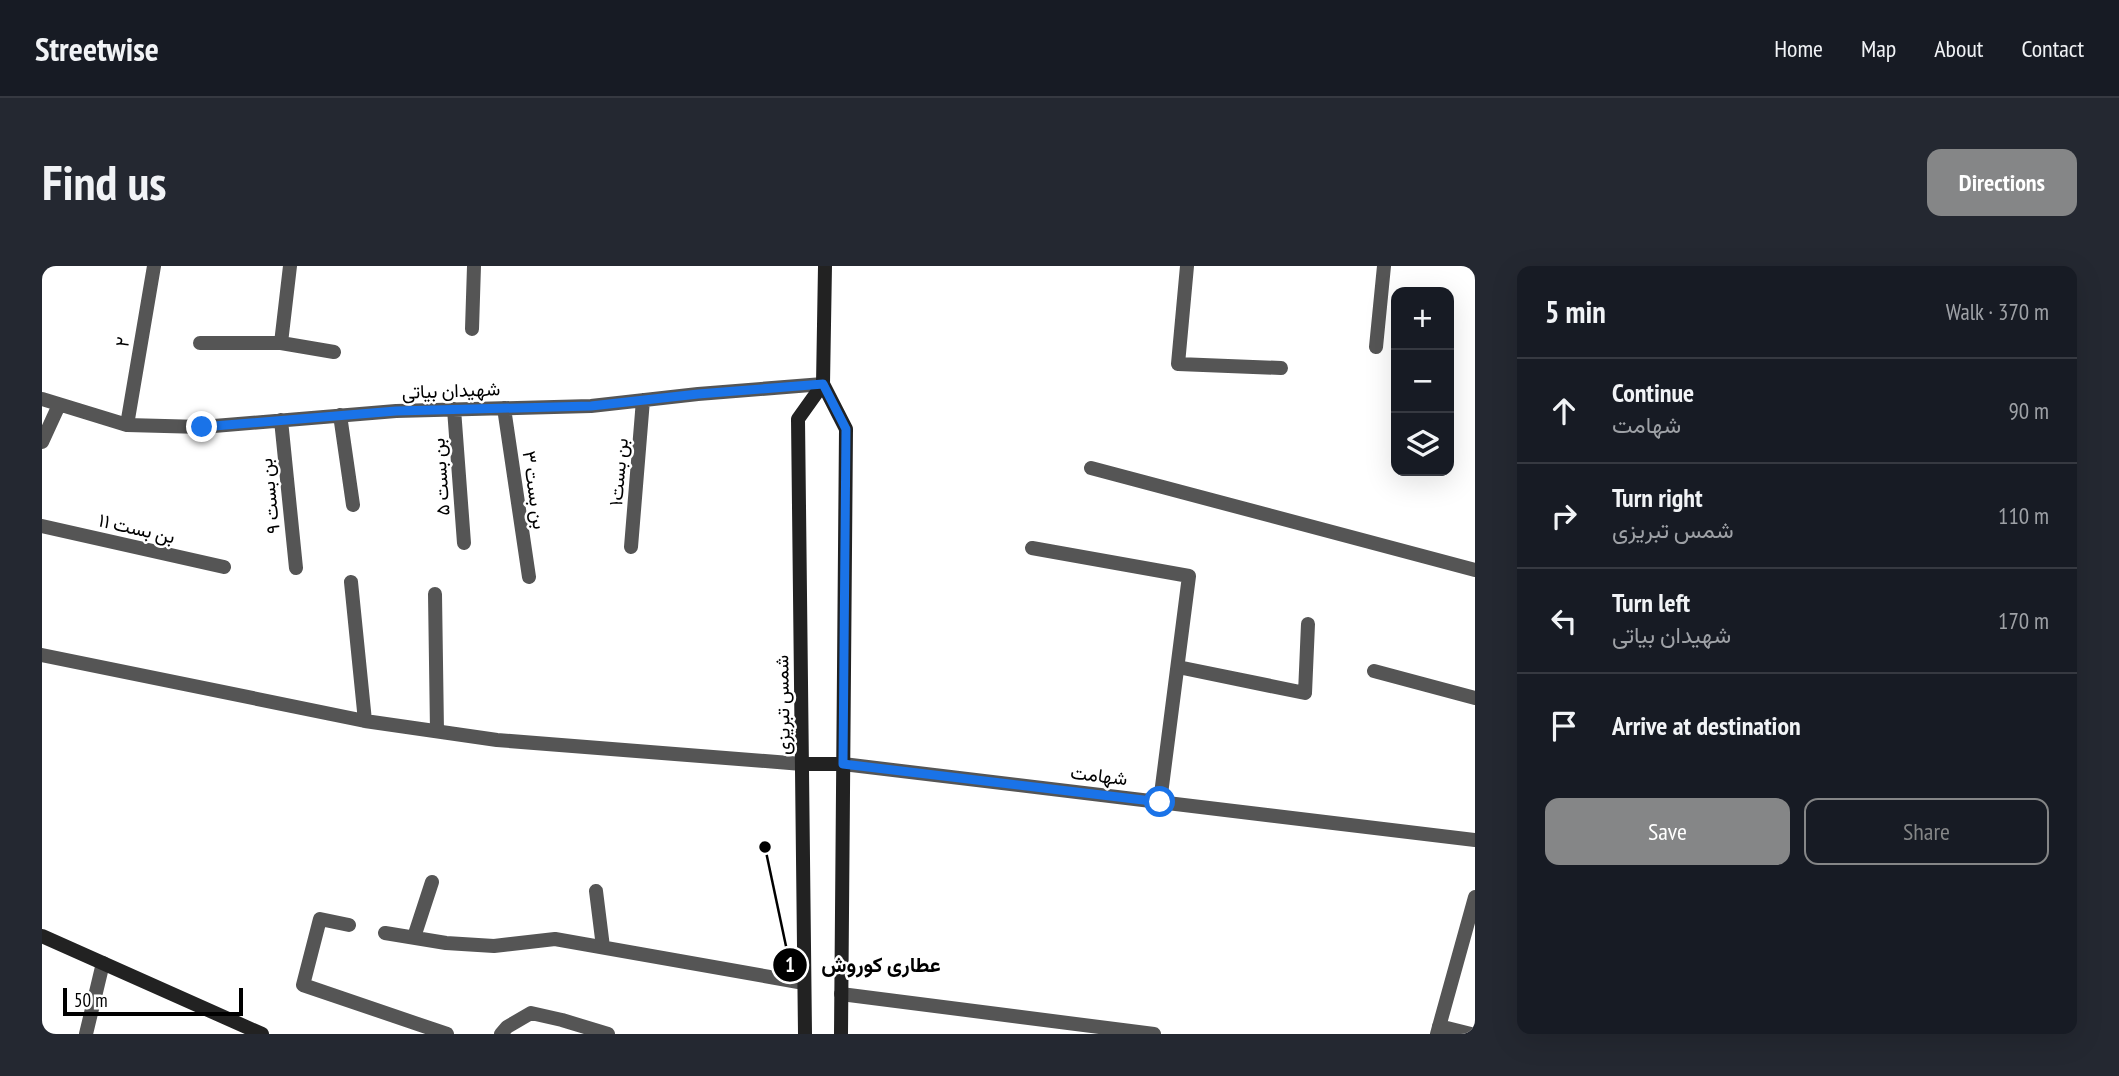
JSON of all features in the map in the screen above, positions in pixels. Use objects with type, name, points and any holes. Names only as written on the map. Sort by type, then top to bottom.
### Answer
[{"type":"main road","points":[[825,266],[823,384],[846,429],[841,1034]]},
{"type":"main road","name":"شمس تبریزی","points":[[805,1034],[799,419],[823,384]]},
{"type":"main road","points":[[802,764],[843,764]]},
{"type":"main road","points":[[42,936],[261,1034]]},
{"type":"street","name":"۲","points":[[127,425],[154,266]]},
{"type":"street","points":[[281,343],[290,266]]},
{"type":"street","points":[[472,329],[474,266]]},
{"type":"street","points":[[1186,266],[1178,364],[1281,368]]},
{"type":"street","points":[[1376,347],[1384,266]]},
{"type":"street","points":[[200,343],[281,343],[334,352]]},
{"type":"street","name":"شهیدان بیاتی","points":[[42,399],[127,425],[202,427],[340,415],[591,406],[823,384]]},
{"type":"street","name":"بن بست۱","points":[[631,547],[643,400]]},
{"type":"street","points":[[42,442],[59,405]]},
{"type":"street","name":"بن بست ۳","points":[[504,408],[529,577]]},
{"type":"street","name":"بن بست ۵","points":[[454,409],[464,543]]},
{"type":"street","points":[[340,415],[353,505]]},
{"type":"street","name":"بن بست ۹","points":[[281,420],[296,568]]},
{"type":"street","points":[[1091,468],[1475,570]]},
{"type":"street","name":"بن بست ۱۱","points":[[42,526],[224,567]]},
{"type":"street","points":[[1032,548],[1189,576],[1160,802]]},
{"type":"street","points":[[351,582],[365,721]]},
{"type":"street","points":[[435,594],[437,732]]},
{"type":"street","points":[[1178,667],[1305,693],[1308,624]]},
{"type":"street","points":[[42,655],[365,721],[437,732],[497,740],[802,764]]},
{"type":"street","points":[[1374,671],[1475,698]]},
{"type":"street","name":"شهامت","points":[[843,764],[1475,840]]},
{"type":"street","points":[[414,937],[432,882]]},
{"type":"street","points":[[596,891],[603,947]]},
{"type":"street","points":[[1471,1034],[1438,1030],[1472,920],[1475,897]]},
{"type":"street","points":[[349,925],[320,919],[303,985],[447,1034]]},
{"type":"street","points":[[386,933],[446,943],[494,946],[555,939],[804,983]]},
{"type":"street","points":[[86,1034],[103,963]]},
{"type":"street","points":[[841,994],[1154,1034]]},
{"type":"street","points":[[501,1034],[507,1027],[531,1013],[608,1034]]},
{"type":"place","name":"عطاری کوروش","points":[[765,847]]},
{"type":"route","points":[[202,427],[396,411],[591,406],[823,384],[846,429],[843,764],[1160,802]]}]
